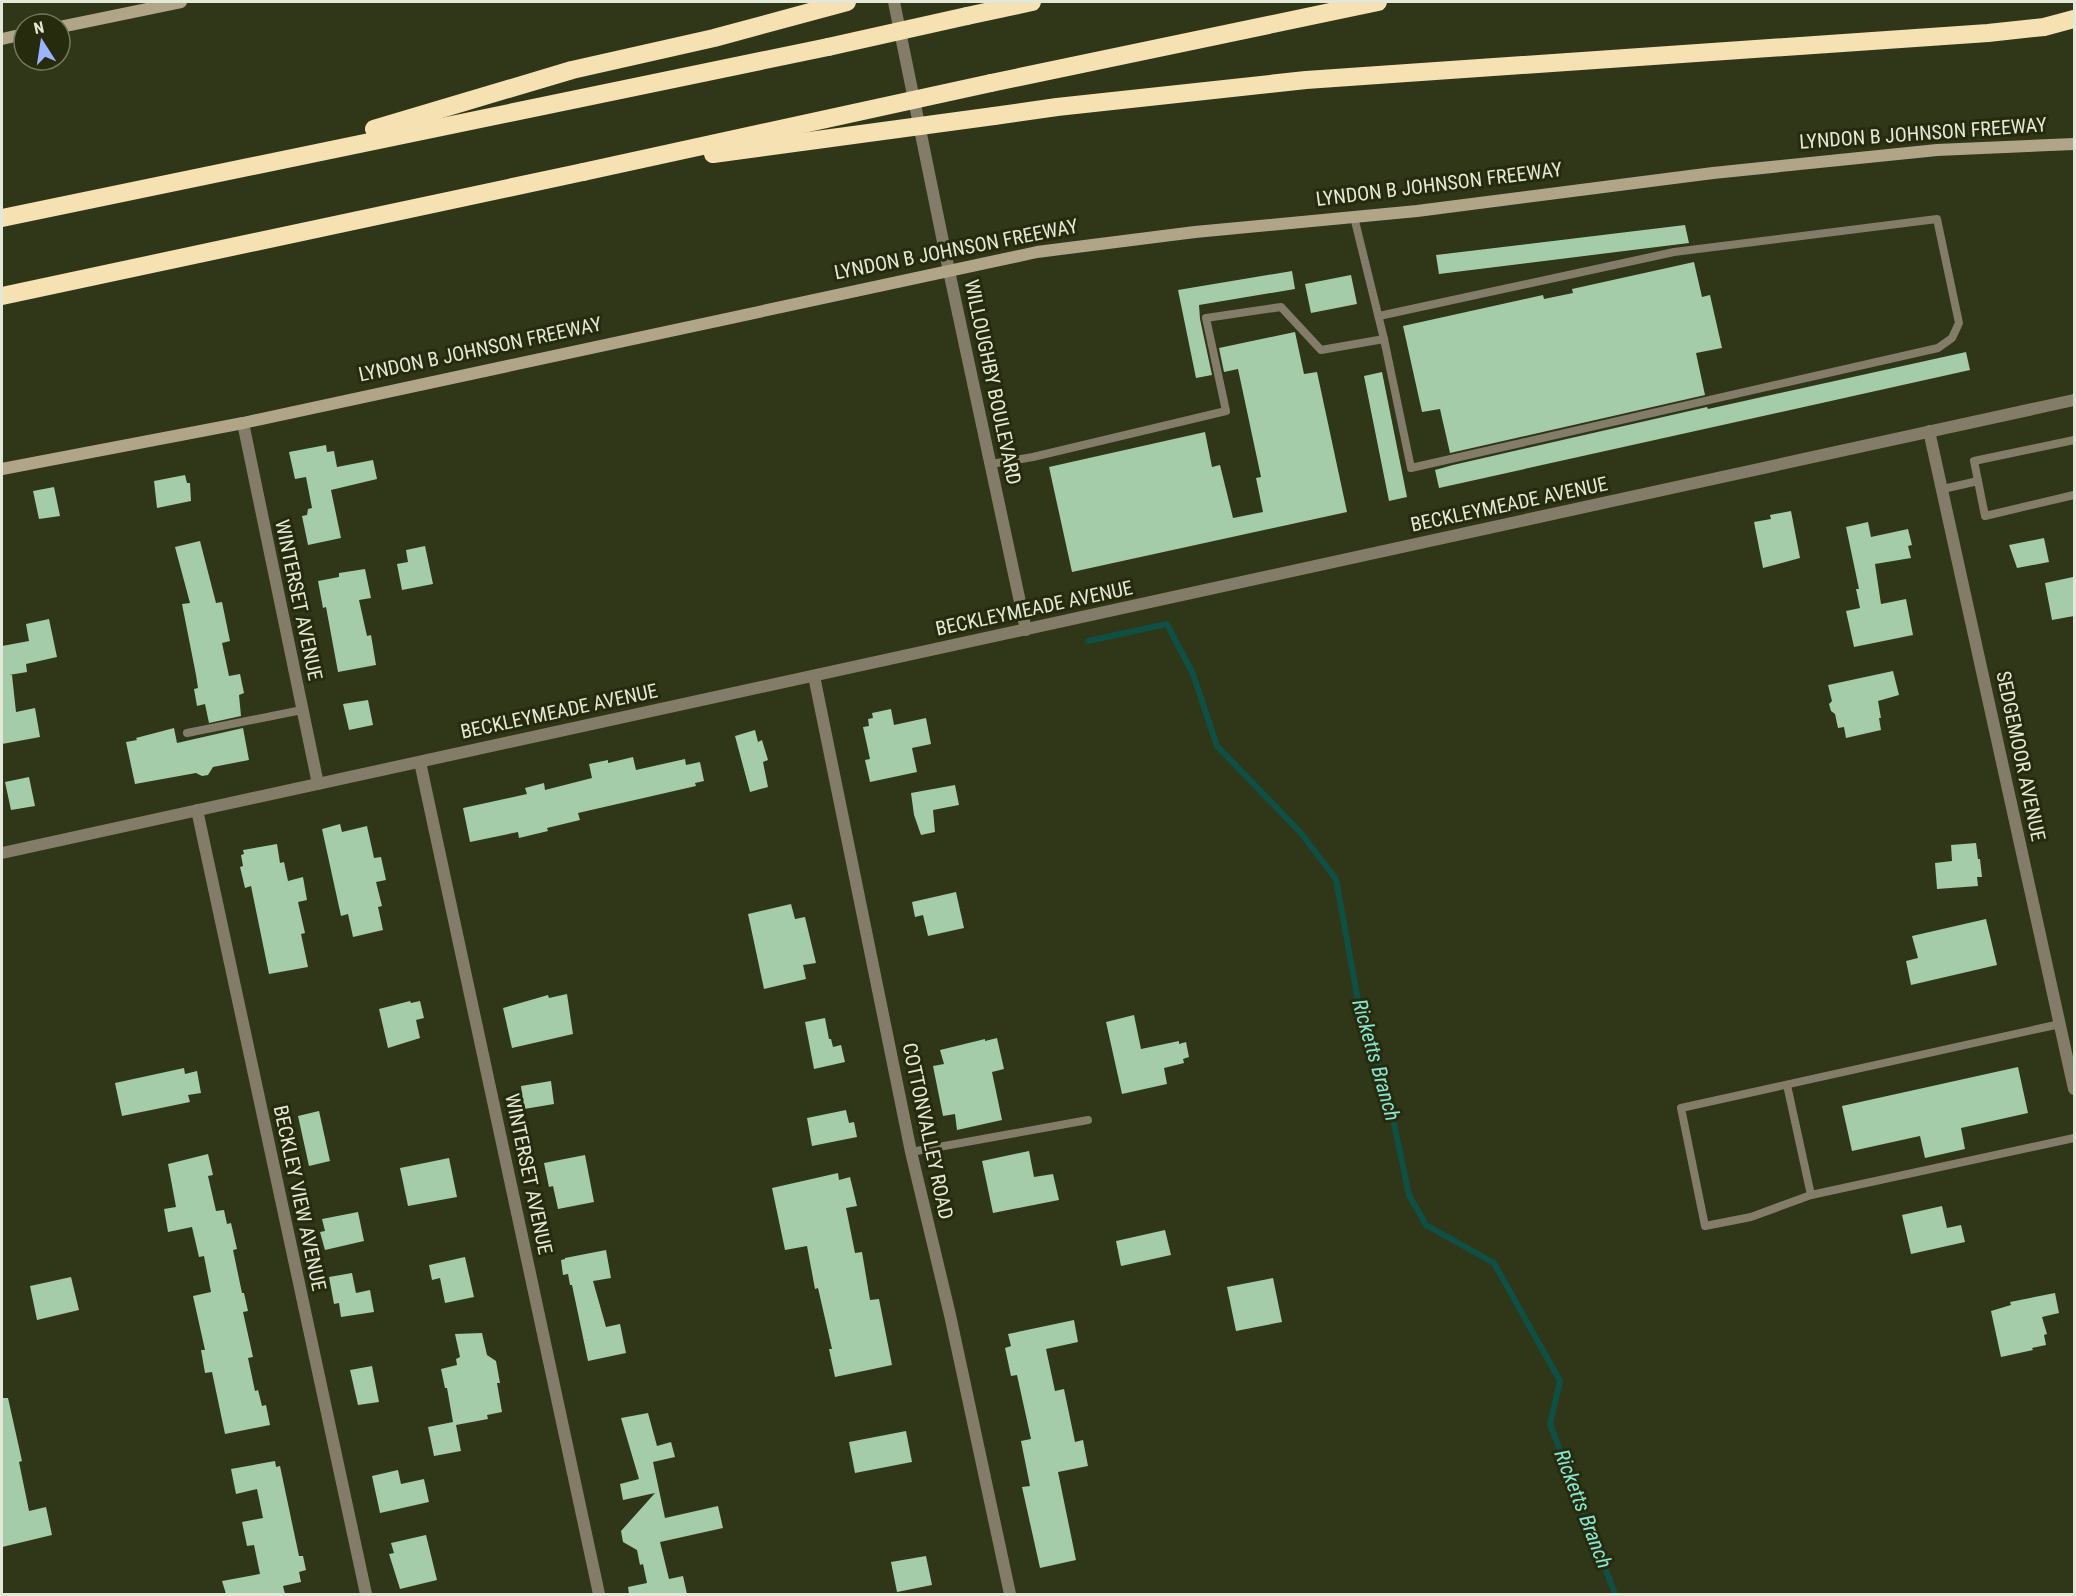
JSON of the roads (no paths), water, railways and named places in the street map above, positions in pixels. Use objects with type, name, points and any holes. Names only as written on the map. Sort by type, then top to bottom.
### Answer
[{"type":"highway","points":[[2,218],[828,47],[1032,2]]},
{"type":"highway","points":[[2,296],[1378,2]]},
{"type":"highway","points":[[258,164],[572,70],[714,38],[839,4]]},
{"type":"highway","points":[[583,172],[1057,107],[1306,80],[1976,34],[2044,27],[2074,20]]},
{"type":"main road","points":[[72,25],[181,2]]},
{"type":"main road","name":"LYNDON B JOHNSON FREEWAY","points":[[2,469],[243,423],[1037,252],[1195,232],[1417,211],[1713,173],[1937,150],[2074,144]]},
{"type":"street","name":"WILLOUGHBY BOULEVARD","points":[[894,2],[1026,630]]},
{"type":"street","name":"BECKLEYMEADE AVENUE","points":[[2,853],[2074,400]]},
{"type":"street","name":"WINTERSET AVENUE","points":[[243,423],[318,784]]},
{"type":"street","name":"SEDGEMOOR AVENUE","points":[[1929,431],[2074,1089]]},
{"type":"street","name":"COTTONVALLEY ROAD","points":[[814,676],[911,1152],[950,1315],[1010,1594]]},
{"type":"street","name":"WINTERSET AVENUE","points":[[420,762],[600,1594]]},
{"type":"street","name":"BECKLEY VIEW AVENUE","points":[[196,810],[366,1594]]},
{"type":"lane","points":[[1354,217],[1379,316],[1411,468],[1938,348],[1952,338],[1959,323],[1937,219],[1674,252],[1379,316]]},
{"type":"lane","points":[[991,464],[1033,457],[1226,411],[1206,318],[1281,307],[1321,350],[1384,339]]},
{"type":"lane","points":[[2074,440],[1974,461],[1985,516],[2074,495]]},
{"type":"lane","points":[[1943,489],[1978,481]]},
{"type":"lane","points":[[187,733],[302,710]]},
{"type":"lane","points":[[2060,1024],[1682,1108],[1705,1226],[1750,1217],[1810,1195],[2074,1138]]},
{"type":"lane","points":[[1787,1085],[1810,1195]]},
{"type":"lane","points":[[911,1152],[1088,1119]]},
{"type":"waterway","name":"Ricketts Branch","points":[[1088,641],[1167,624],[1193,674],[1217,746],[1300,832],[1336,879],[1364,1034],[1384,1076],[1409,1195],[1426,1225],[1494,1263],[1560,1381],[1550,1424],[1615,1594]]}]
